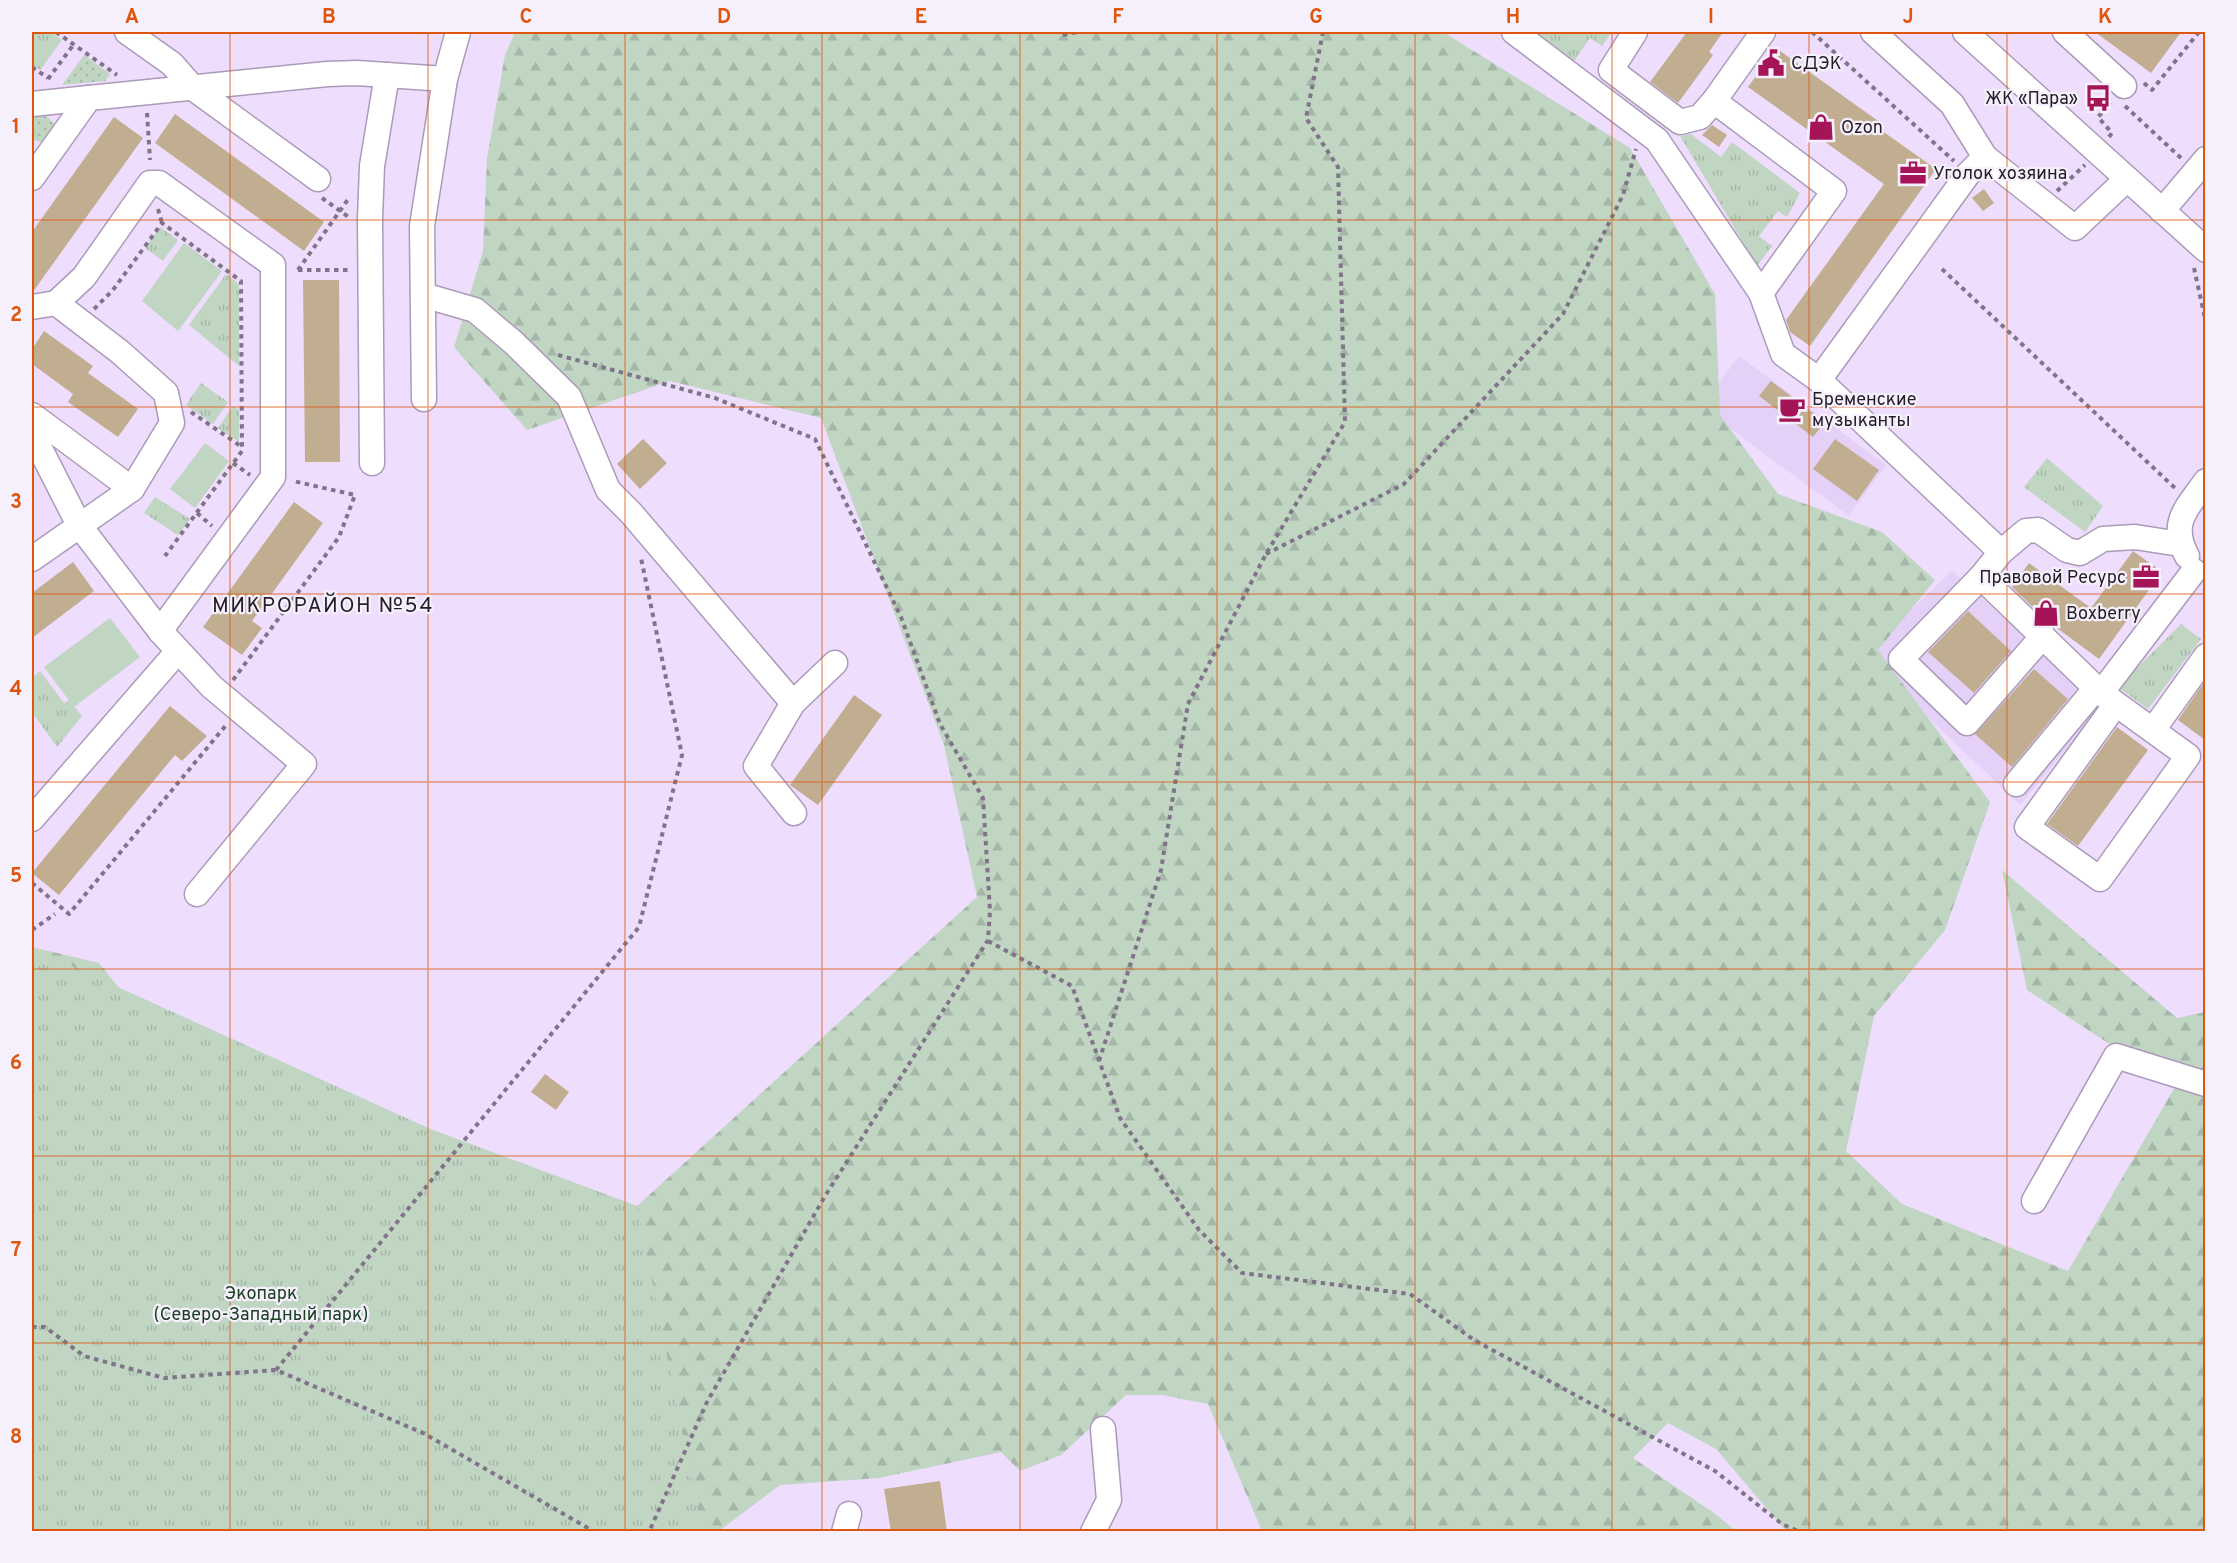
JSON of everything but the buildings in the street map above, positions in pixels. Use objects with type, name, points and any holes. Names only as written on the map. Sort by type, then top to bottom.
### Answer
[{"type":"street","points":[[127,32],[172,64],[193,88],[319,188]]},
{"type":"street","points":[[424,399],[422,226],[445,79],[458,32]]},
{"type":"street","points":[[1514,32],[1657,140],[1761,293],[1783,354],[1819,380],[2001,552]]},
{"type":"street","points":[[1635,32],[1611,70],[1680,122],[1700,117],[1763,32]]},
{"type":"street","points":[[1873,32],[1952,104],[1985,157],[2075,228],[2127,178]]},
{"type":"street","points":[[1965,32],[2162,211],[2197,257]]},
{"type":"street","points":[[2065,32],[2130,81]]},
{"type":"street","points":[[32,104],[282,77],[357,73],[445,79]]},
{"type":"street","points":[[372,463],[369,270],[372,166],[387,75]]},
{"type":"street","points":[[32,178],[89,98]]},
{"type":"street","points":[[1714,101],[1834,191],[1761,293]]},
{"type":"street","points":[[1819,380],[1968,174],[1985,157]]},
{"type":"street","points":[[2162,211],[2205,159]]},
{"type":"street","points":[[32,307],[56,303],[84,277],[150,183],[159,183],[273,265],[273,477],[160,631]]},
{"type":"street","points":[[423,295],[475,310],[514,343],[569,397],[608,490],[631,513],[793,704]]},
{"type":"street","points":[[32,559],[132,489],[172,423],[171,408],[166,393],[120,352],[56,303]]},
{"type":"street","points":[[32,415],[132,489]]},
{"type":"street","points":[[34,445],[78,525],[160,631],[230,702],[304,765],[197,894]]},
{"type":"street","points":[[2016,784],[2104,695],[2200,575],[2180,544],[2179,519],[2205,482]]},
{"type":"street","points":[[2043,636],[1966,723],[1901,659],[1981,577],[2001,552],[2026,531],[2038,530],[2067,550],[2080,553],[2103,539],[2135,537],[2180,544]]},
{"type":"street","points":[[1981,577],[2104,695],[2188,756],[2100,879],[2027,827],[2104,695]]},
{"type":"street","points":[[32,819],[178,651]]},
{"type":"street","points":[[2152,730],[2205,656]]},
{"type":"street","points":[[794,813],[756,766],[793,704],[836,663]]},
{"type":"street","points":[[2034,1201],[2116,1056],[2205,1084]]},
{"type":"street","points":[[1093,1532],[1109,1500],[1103,1429]]},
{"type":"path","points":[[1063,34],[1077,32]]},
{"type":"path","points":[[1099,1061],[1161,870],[1188,704],[1266,554],[1345,422],[1338,167],[1306,118],[1323,32]]},
{"type":"path","points":[[1812,32],[1968,174]]},
{"type":"path","points":[[2130,81],[2151,90],[2199,32]]},
{"type":"path","points":[[48,78],[74,44]]},
{"type":"path","points":[[32,67],[57,84]]},
{"type":"path","points":[[1266,554],[1404,484],[1563,314],[1623,195],[1642,129]]},
{"type":"path","points":[[143,169],[150,160],[159,166]]},
{"type":"path","points":[[319,188],[340,211],[371,231]]},
{"type":"path","points":[[298,270],[353,193]]},
{"type":"path","points":[[81,322],[113,290],[162,223],[240,281],[243,447],[165,556]]},
{"type":"path","points":[[2197,257],[2196,270],[2205,323]]},
{"type":"path","points":[[1942,269],[2190,503]]},
{"type":"path","points":[[273,270],[369,270]]},
{"type":"path","points":[[547,353],[715,398],[815,439],[901,617],[940,724],[983,798],[990,911],[988,940],[825,1196],[707,1402],[649,1532]]},
{"type":"path","points":[[171,408],[184,408],[243,447]]},
{"type":"path","points":[[32,883],[69,914],[230,702],[339,537],[355,495],[273,477]]},
{"type":"path","points":[[276,1370],[639,927],[682,755],[638,548]]},
{"type":"path","points":[[32,930],[55,914]]},
{"type":"path","points":[[988,940],[1072,986],[1120,1118],[1199,1230],[1242,1273],[1410,1294],[1474,1340],[1715,1471],[1782,1524],[1800,1532]]},
{"type":"path","points":[[32,1327],[45,1327],[84,1356],[164,1378],[276,1370],[423,1433],[595,1532]]},
{"type":"path","points":[[1782,1524],[1784,1532]]},
{"type":"shaded area","points":[[1739,356],[1886,465],[1849,516],[1701,407]]},
{"type":"shaded area","points":[[1952,571],[2101,707],[2020,805],[1863,655]]},
{"type":"green space","points":[[32,32],[51,32],[62,40],[40,70],[32,64]]},
{"type":"green space","points":[[515,32],[1443,32],[1630,148],[1715,294],[1720,415],[1778,494],[1882,532],[1935,580],[1878,650],[1990,802],[1945,930],[1874,1016],[1846,1151],[1902,1204],[2068,1271],[2175,1087],[2027,990],[2002,870],[2177,1018],[2205,1012],[2205,1531],[1786,1531],[1716,1449],[1668,1423],[1633,1458],[1714,1513],[1736,1531],[1262,1531],[1208,1404],[1162,1395],[1126,1395],[1061,1455],[1020,1471],[1001,1452],[879,1478],[780,1485],[719,1531],[32,1532],[32,947],[99,963],[119,988],[430,1129],[637,1206],[977,897],[944,745],[821,418],[670,381],[527,430],[454,347],[483,251],[487,158],[505,55]]},
{"type":"green space","points":[[1533,32],[1612,32],[1602,46],[1590,38],[1574,61]]},
{"type":"green space","points":[[84,55],[110,74],[105,81],[62,85]]},
{"type":"green space","points":[[38,114],[48,117],[56,126],[45,143],[34,140],[32,144],[32,116]]},
{"type":"green space","points":[[1691,134],[1721,157],[1732,142],[1800,193],[1787,217],[1778,211],[1759,236],[1772,246],[1757,266],[1680,136]]},
{"type":"green space","points":[[160,227],[178,240],[163,261],[145,248]]},
{"type":"green space","points":[[184,243],[222,271],[178,331],[142,301]]},
{"type":"green space","points":[[226,274],[239,284],[239,366],[189,325]]},
{"type":"green space","points":[[201,383],[228,402],[213,424],[186,405]]},
{"type":"green space","points":[[233,406],[239,410],[239,442],[218,428]]},
{"type":"green space","points":[[205,443],[229,461],[195,508],[170,489]]},
{"type":"green space","points":[[2047,458],[2103,506],[2085,532],[2024,487]]},
{"type":"green space","points":[[155,497],[190,519],[178,535],[144,513]]},
{"type":"green space","points":[[110,618],[140,657],[74,707],[44,667]]},
{"type":"green space","points":[[2181,624],[2201,639],[2148,709],[2118,687]]},
{"type":"green space","points":[[40,671],[64,703],[69,700],[82,716],[57,747],[32,712],[32,678]]},
{"type":"green space","name":"Экопарк (Северо-Западный парк)","points":[[32,948],[430,1129],[637,1206],[702,1531],[32,1531]]},
{"type":"place","name":"СДЭК","points":[[1771,63]]},
{"type":"place","name":"ЖК «Пара»","points":[[2098,98]]},
{"type":"place","name":"Ozon","points":[[1821,127]]},
{"type":"place","name":"Уголок хозяина","points":[[1913,173]]},
{"type":"place","name":"Бременские музыканты","points":[[1792,409]]},
{"type":"place","name":"Правовой Ресурс","points":[[2146,577]]},
{"type":"place","name":"Boxberry","points":[[2046,613]]},
{"type":"district","name":"МИКРОРАЙОН №54","points":[[323,605]]}]
